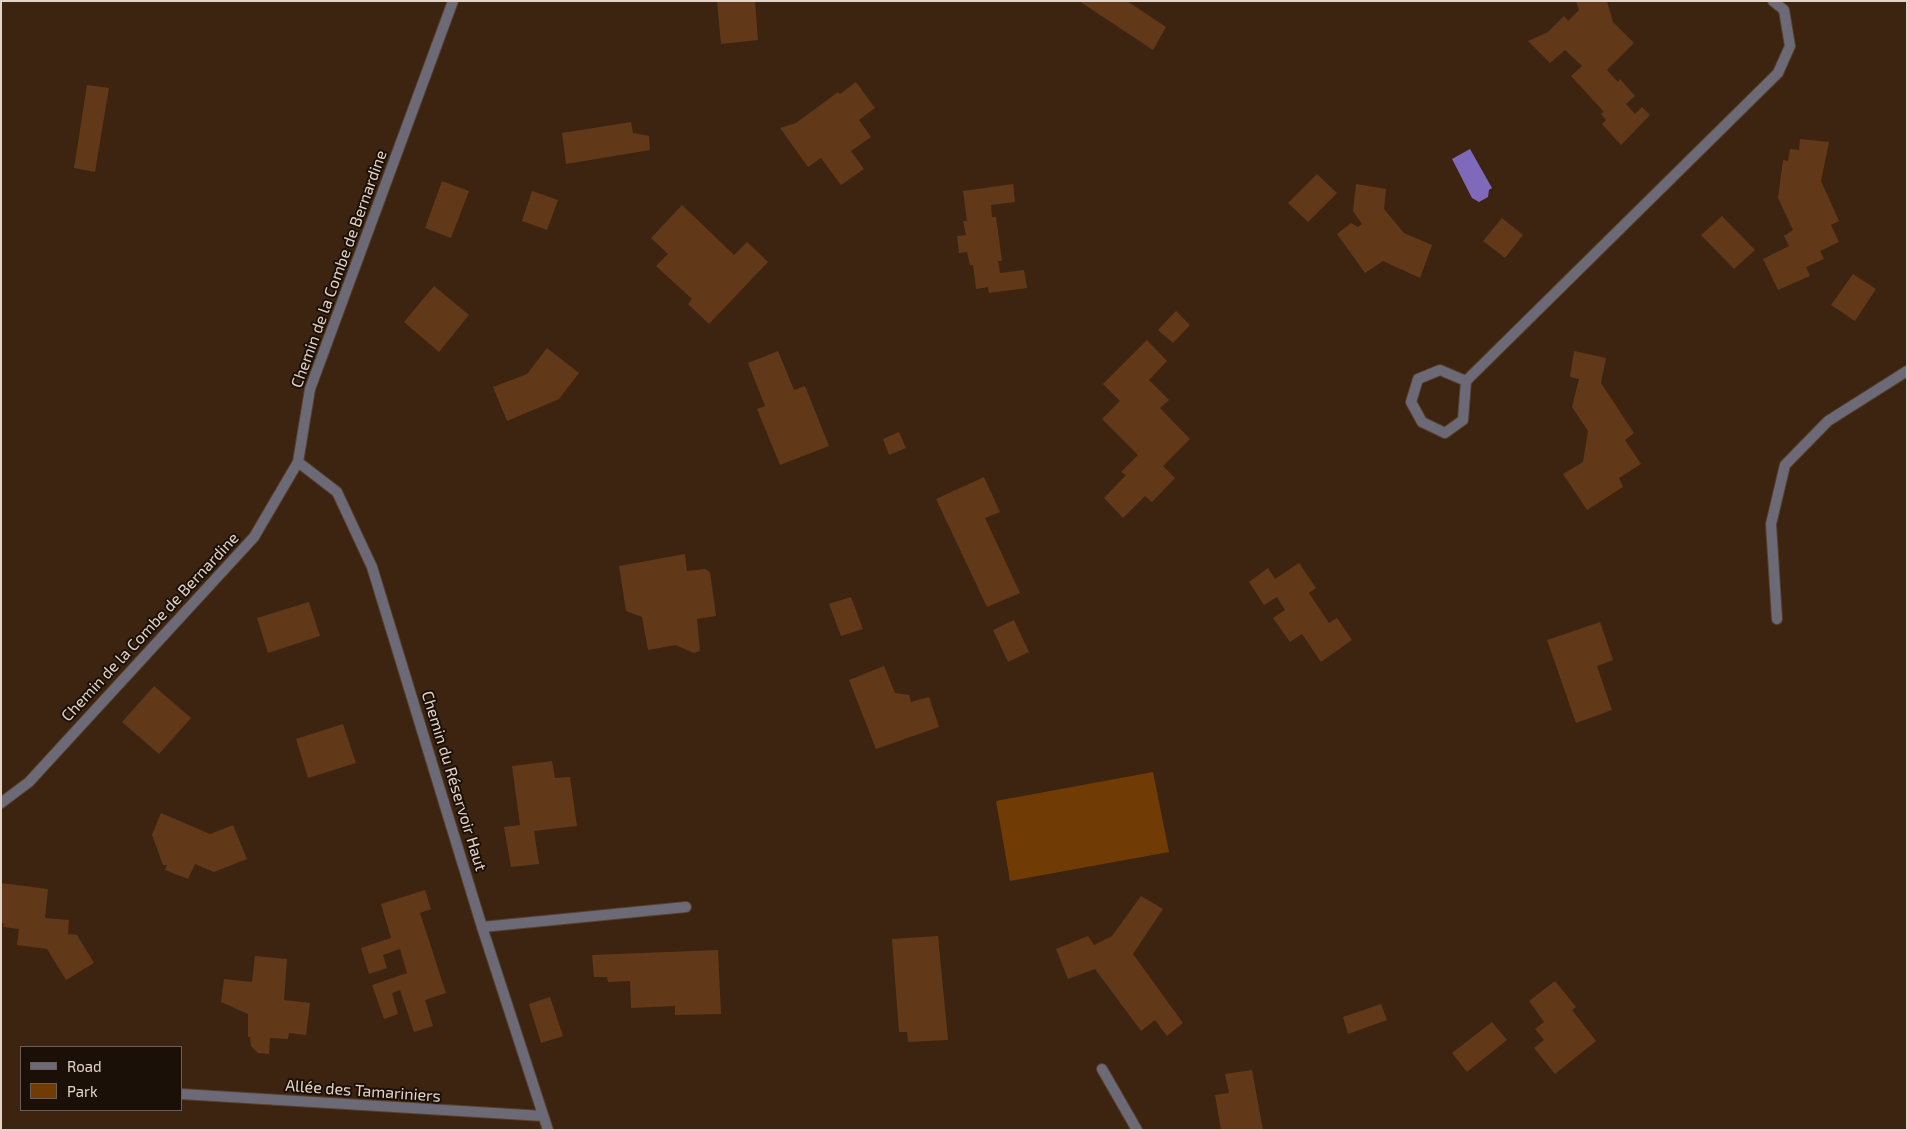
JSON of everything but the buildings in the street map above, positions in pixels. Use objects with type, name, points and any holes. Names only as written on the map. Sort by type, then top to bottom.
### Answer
[{"type":"street","name":"Chemin de la Combe de Bernardine","points":[[1,803],[29,782],[254,537],[298,462],[310,389],[453,1]]},
{"type":"street","points":[[1466,381],[1440,370],[1418,380],[1411,402],[1422,422],[1445,433],[1463,420],[1466,381],[1778,73],[1790,46],[1784,10],[1773,1]]},
{"type":"street","points":[[1778,619],[1771,524],[1784,465],[1828,421],[1907,370]]},
{"type":"street","name":"Chemin du Réservoir Haut","points":[[298,462],[337,492],[372,567],[482,927],[548,1130]]},
{"type":"street","points":[[482,927],[686,907]]},
{"type":"street","points":[[1102,1069],[1137,1130]]},
{"type":"street","name":"Allée des Tamariniers","points":[[182,1094],[543,1116]]},
{"type":"green space","points":[[1153,772],[1169,852],[1010,881],[996,801]]},
{"type":"shaded area","points":[[1470,149],[1492,188],[1489,190],[1488,197],[1479,202],[1472,198],[1452,159]]}]
